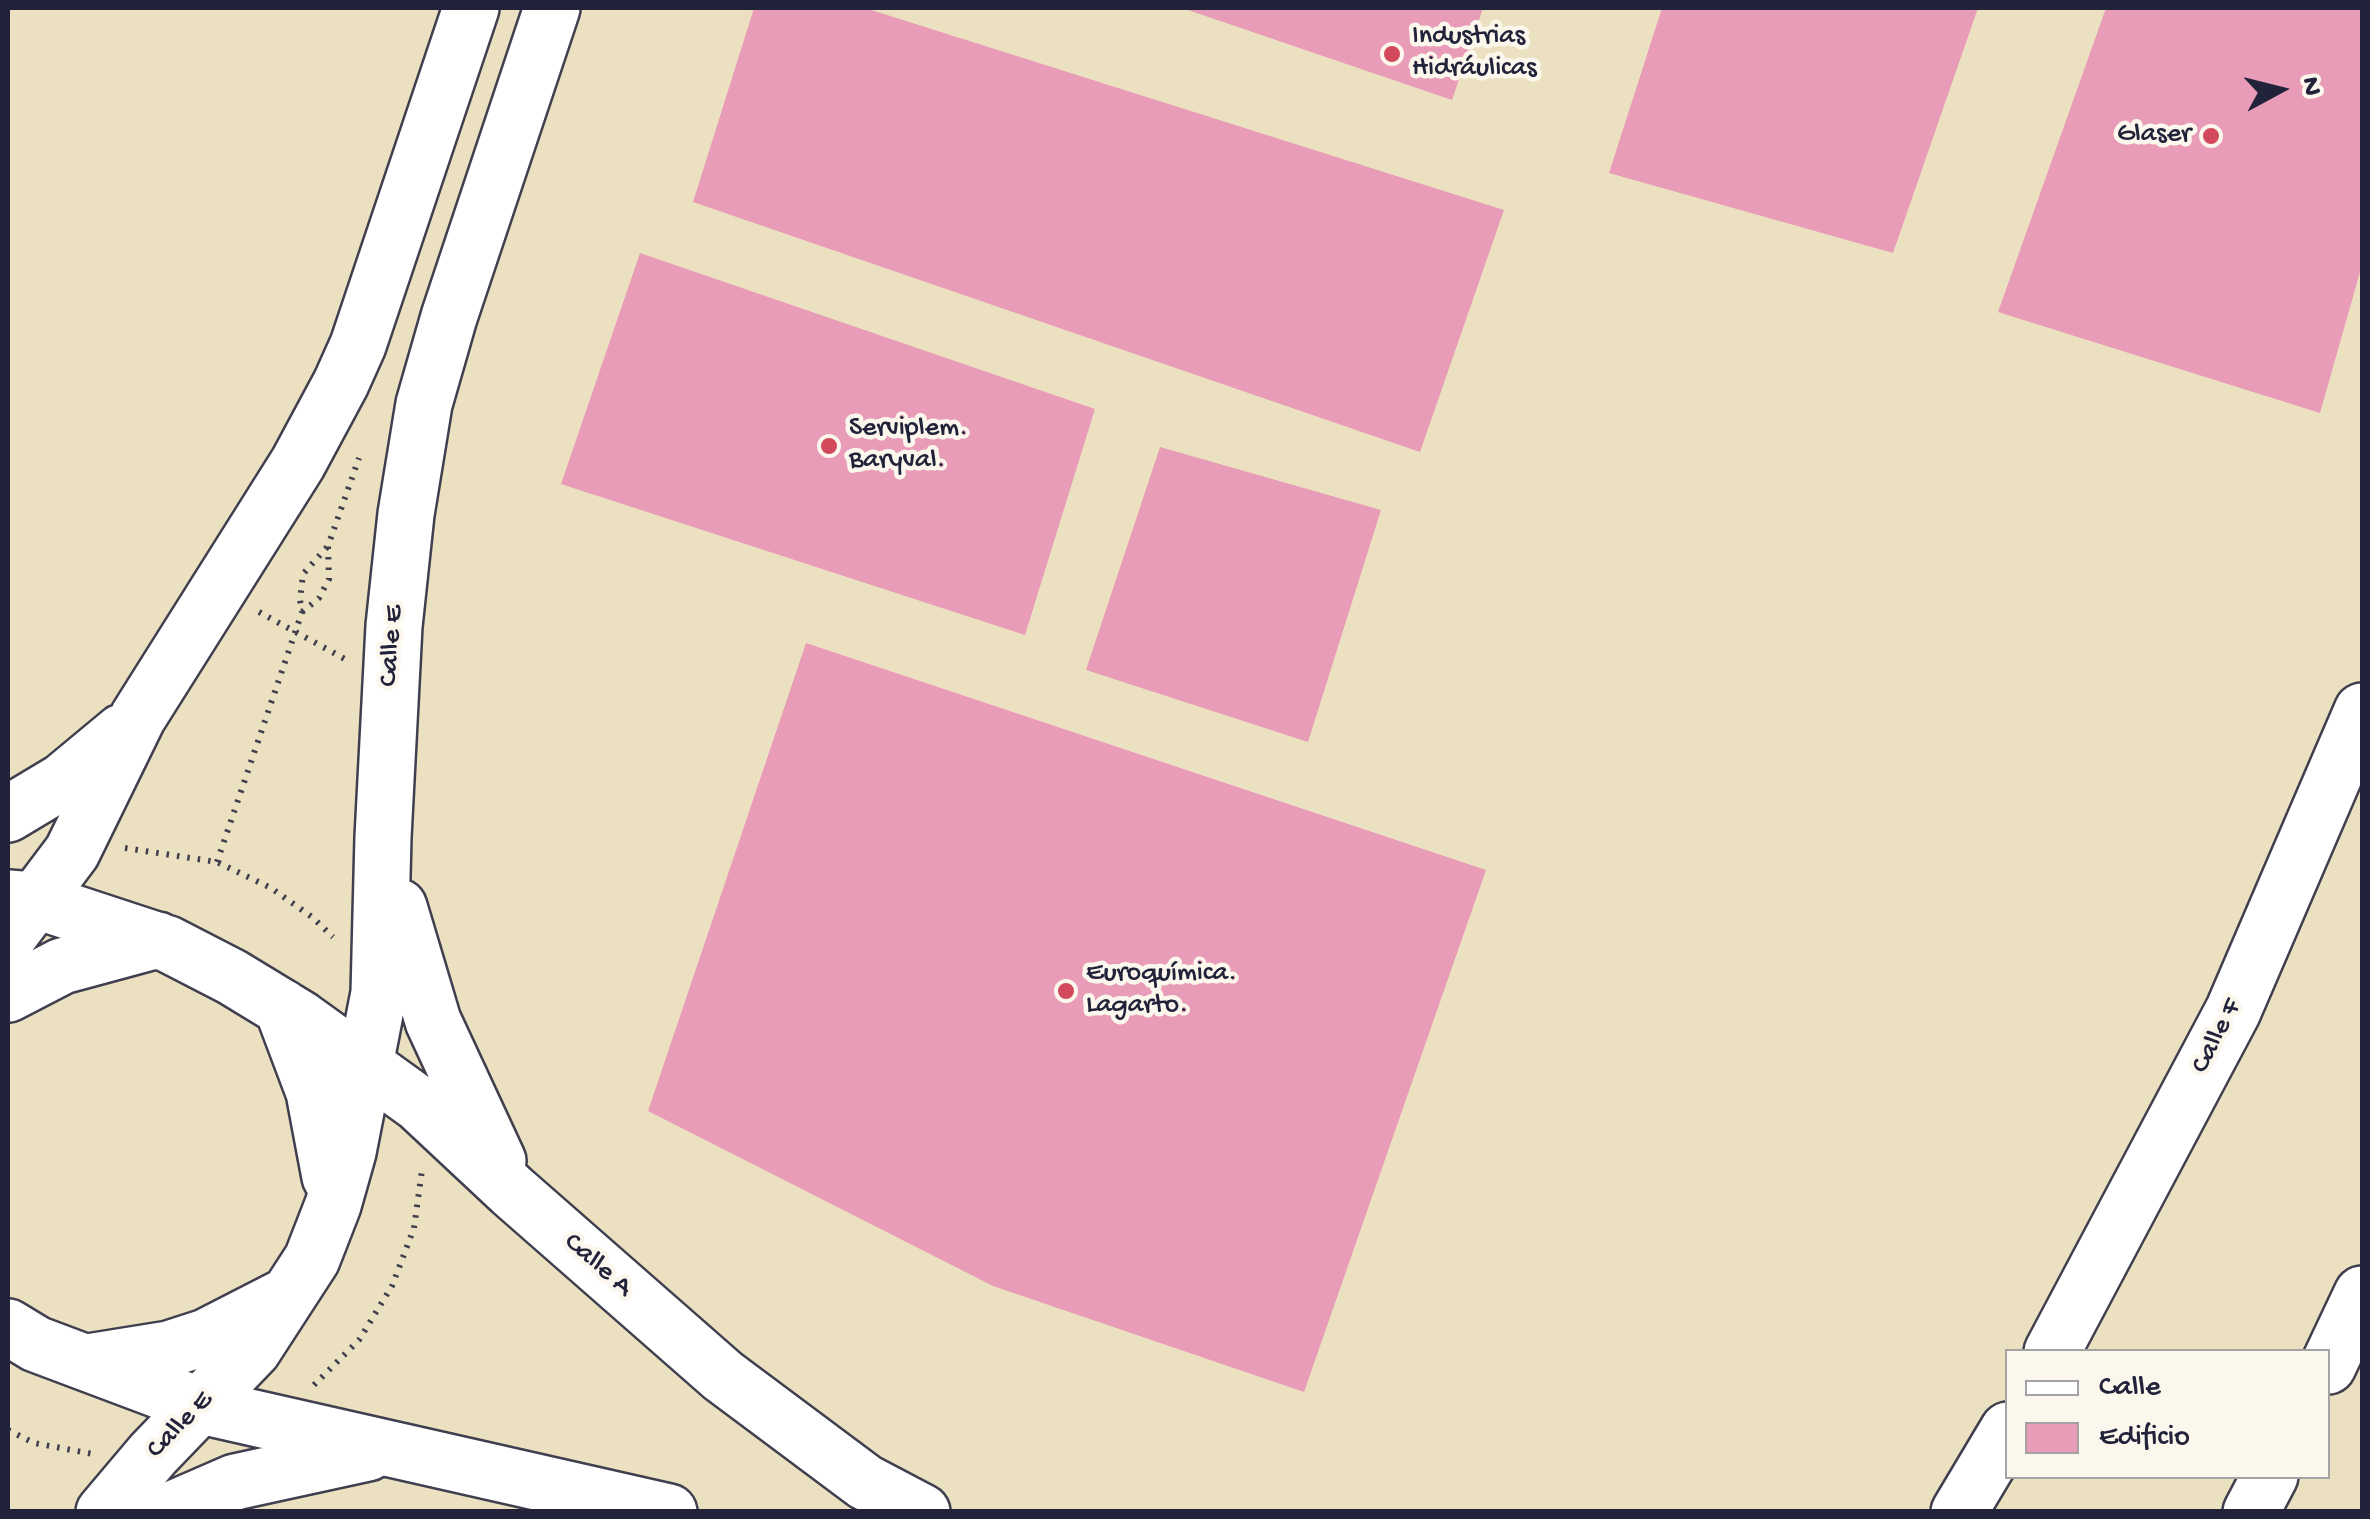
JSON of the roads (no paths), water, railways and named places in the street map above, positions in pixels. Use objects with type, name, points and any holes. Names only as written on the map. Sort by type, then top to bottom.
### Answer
[{"type":"main road","points":[[16,912],[72,852],[138,716],[298,463],[358,345],[472,8]]},
{"type":"main road","name":"Calle E","points":[[104,1512],[153,1454],[253,1350],[312,1259],[333,1206],[348,1152],[379,993],[390,683],[406,514],[424,404],[552,8]]},
{"type":"main road","name":"Calle F","points":[[2054,1349],[2233,1011],[2362,712]]},
{"type":"main road","points":[[8,814],[101,752],[138,716]]},
{"type":"main road","points":[[382,837],[414,966],[433,1021],[512,1191]]},
{"type":"main road","name":"Calle A","points":[[16,912],[158,940],[282,1007],[420,1104],[512,1191],[723,1376],[865,1482],[922,1512]]},
{"type":"main road","points":[[8,994],[62,966],[158,940]]},
{"type":"main road","points":[[282,1007],[318,1106],[333,1206]]},
{"type":"main road","points":[[85,1362],[169,1350],[206,1336],[292,1292]]},
{"type":"main road","points":[[2330,1362],[2362,1294]]},
{"type":"main road","points":[[8,1328],[36,1344],[201,1406],[669,1512]]},
{"type":"main road","points":[[1959,1512],[2005,1435]]},
{"type":"main road","points":[[166,1512],[248,1478],[392,1449]]},
{"type":"main road","points":[[1994,1512],[2005,1471]]},
{"type":"main road","points":[[2251,1512],[2268,1479]]},
{"type":"place","name":"Industrias Hidráulicas","points":[[1392,54]]},
{"type":"place","name":"Glaser","points":[[2211,136]]},
{"type":"place","name":"Serviplem. Baryval.","points":[[829,446]]},
{"type":"place","name":"Euroquímica. Lagarto.","points":[[1066,991]]}]
